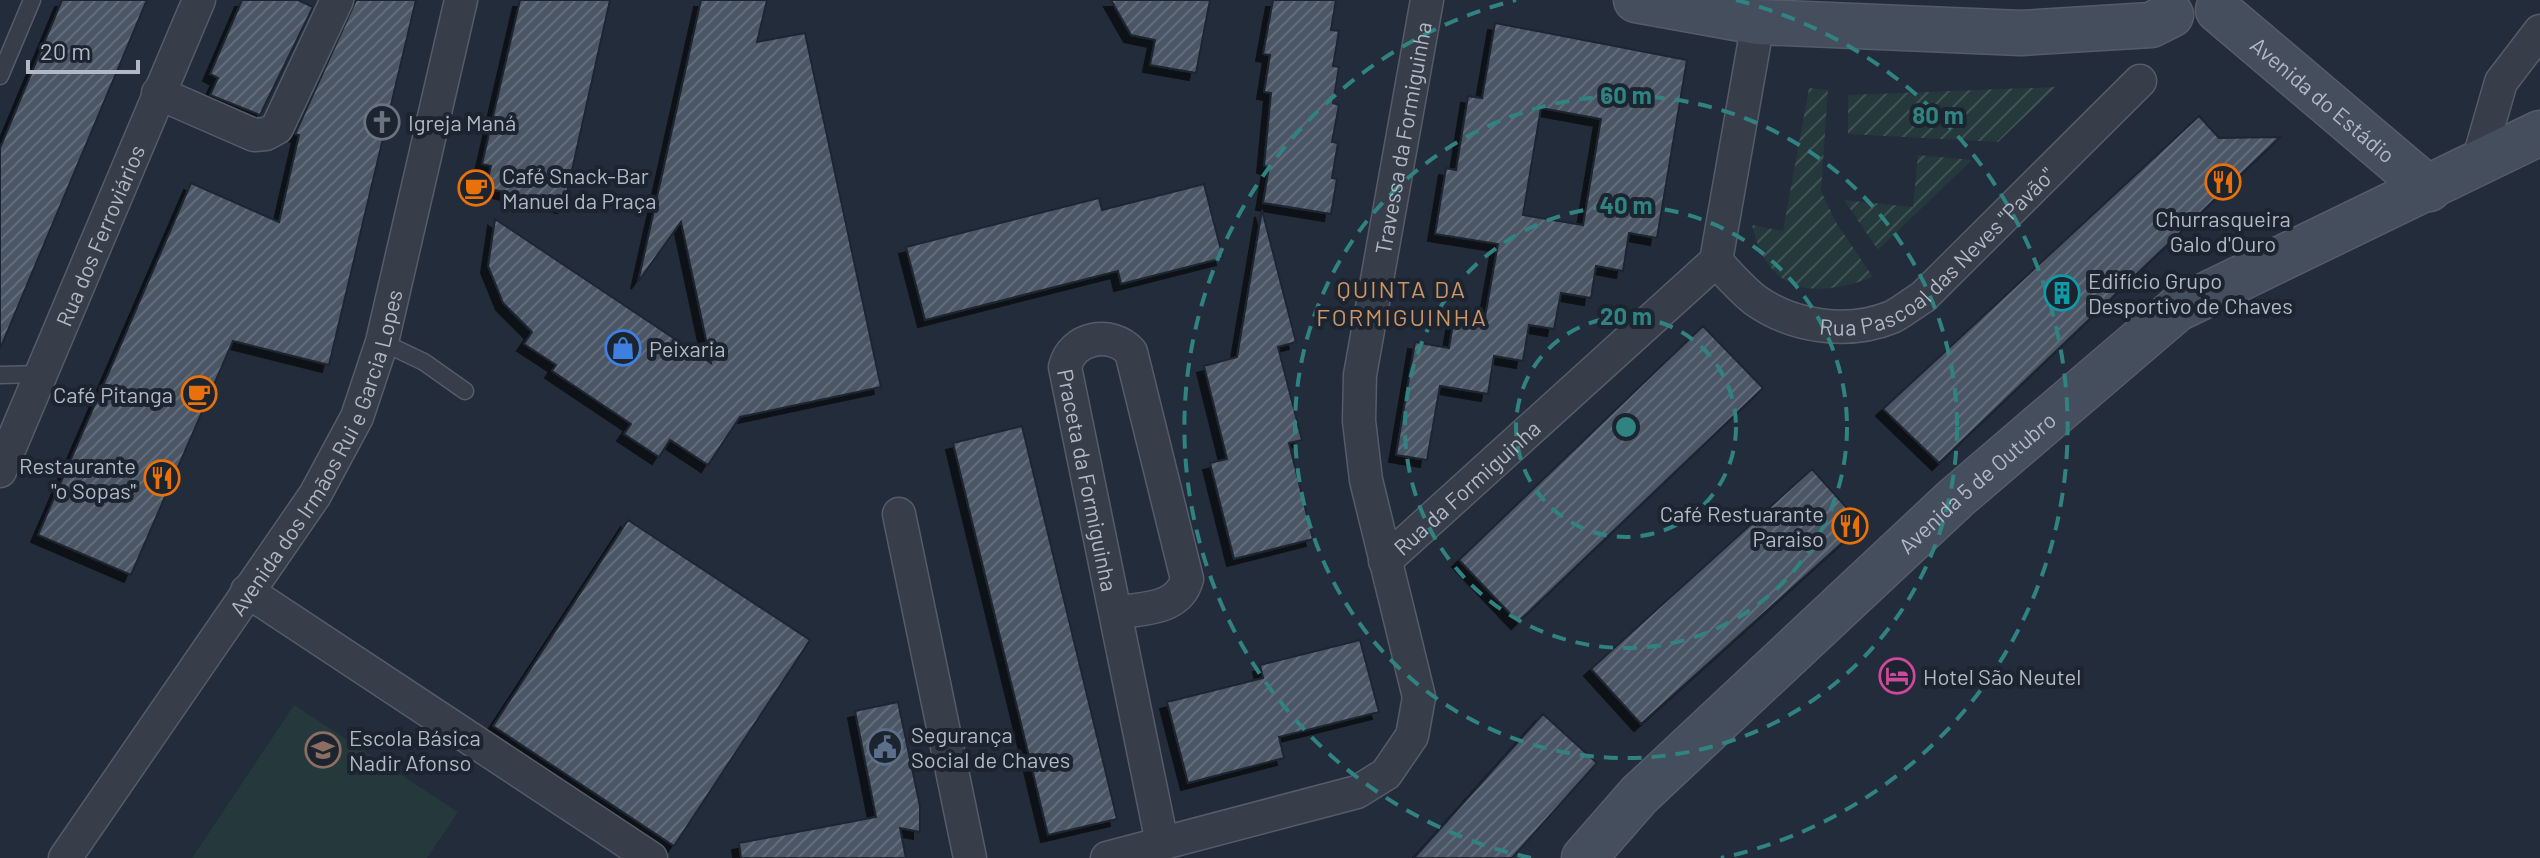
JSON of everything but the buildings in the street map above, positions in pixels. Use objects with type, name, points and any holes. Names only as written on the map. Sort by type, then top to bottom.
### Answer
[{"type":"main road","name":"Avenida do Estádio","points":[[1636,0],[1758,22],[2021,33],[2151,25],[2166,7],[2196,23],[2221,5],[2429,189]]},
{"type":"main road","name":"Avenida do Estádio","points":[[1917,27],[2012,0]]},
{"type":"main road","name":"Avenida 5 de Outubro","points":[[1584,858],[1639,795],[1956,498],[2177,309],[2540,133]]},
{"type":"street","name":"Rua dos Ferroviários","points":[[0,471],[12,410],[40,374],[199,0]]},
{"type":"street","points":[[158,93],[254,135],[266,134],[277,128],[337,0]]},
{"type":"street","name":"Avenida dos Irmãos Rui e Garcia Lopes","points":[[65,858],[337,457],[357,417],[382,342],[461,0]]},
{"type":"street","name":"Travessa da Formiguinha","points":[[1385,561],[1366,480],[1359,421],[1360,375],[1427,0]]},
{"type":"street","points":[[1716,261],[1758,22]]},
{"type":"street","points":[[2477,165],[2501,82],[2540,31]]},
{"type":"street","name":"Rua Pascoal das Neves \"Pavão\"","points":[[1716,261],[1753,298],[1778,315],[1811,324],[1846,327],[1891,317],[1923,297],[2140,81]]},
{"type":"street","name":"Rua da Formiguinha","points":[[1107,858],[1357,792],[1386,774],[1412,736],[1419,697],[1385,561],[1716,261]]},
{"type":"street","name":"Praceta da Formiguinha","points":[[1116,613],[1173,602],[1183,593],[1187,579],[1131,352],[1122,342],[1109,339],[1078,344],[1068,354],[1065,367],[1162,843]]},
{"type":"street","points":[[899,514],[970,858]]},
{"type":"street","points":[[247,591],[651,858]]},
{"type":"lane","points":[[0,76],[32,0]]},
{"type":"lane","points":[[382,342],[424,362],[465,391]]},
{"type":"lane","points":[[0,375],[40,374]]},
{"type":"shaded area","points":[[2056,87],[1998,142],[1848,134],[1848,95]]},
{"type":"shaded area","points":[[1809,88],[1828,90],[1821,191],[1837,224],[1873,277],[1831,288],[1796,286],[1782,278],[1769,266],[1752,225],[1783,231]]},
{"type":"shaded area","points":[[1918,155],[1972,160],[1878,250],[1844,200],[1913,207]]},
{"type":"shaded area","points":[[294,705],[458,812],[427,858],[192,858]]},
{"type":"place","name":"Igreja Maná","points":[[382,122]]},
{"type":"place","name":"Churrasqueira Galo d'Ouro","points":[[2223,182]]},
{"type":"place","name":"Café Snack-Bar Manuel da Praça","points":[[476,188]]},
{"type":"place","name":"Edifício Grupo Desportivo de Chaves","points":[[2062,293]]},
{"type":"place","name":"Peixaria","points":[[623,348]]},
{"type":"place","name":"Café Pitanga","points":[[199,394]]},
{"type":"place","name":"Restaurante \"o Sopas\"","points":[[162,478]]},
{"type":"place","name":"Café Restuarante Paraiso","points":[[1850,526]]},
{"type":"place","name":"Hotel São Neutel","points":[[1897,676]]},
{"type":"place","name":"Segurança Social de Chaves","points":[[885,747]]},
{"type":"place","name":"Escola Básica Nadir Afonso","points":[[323,750]]},
{"type":"district","name":"QUINTA DA FORMIGUINHA","points":[[1402,302]]}]
